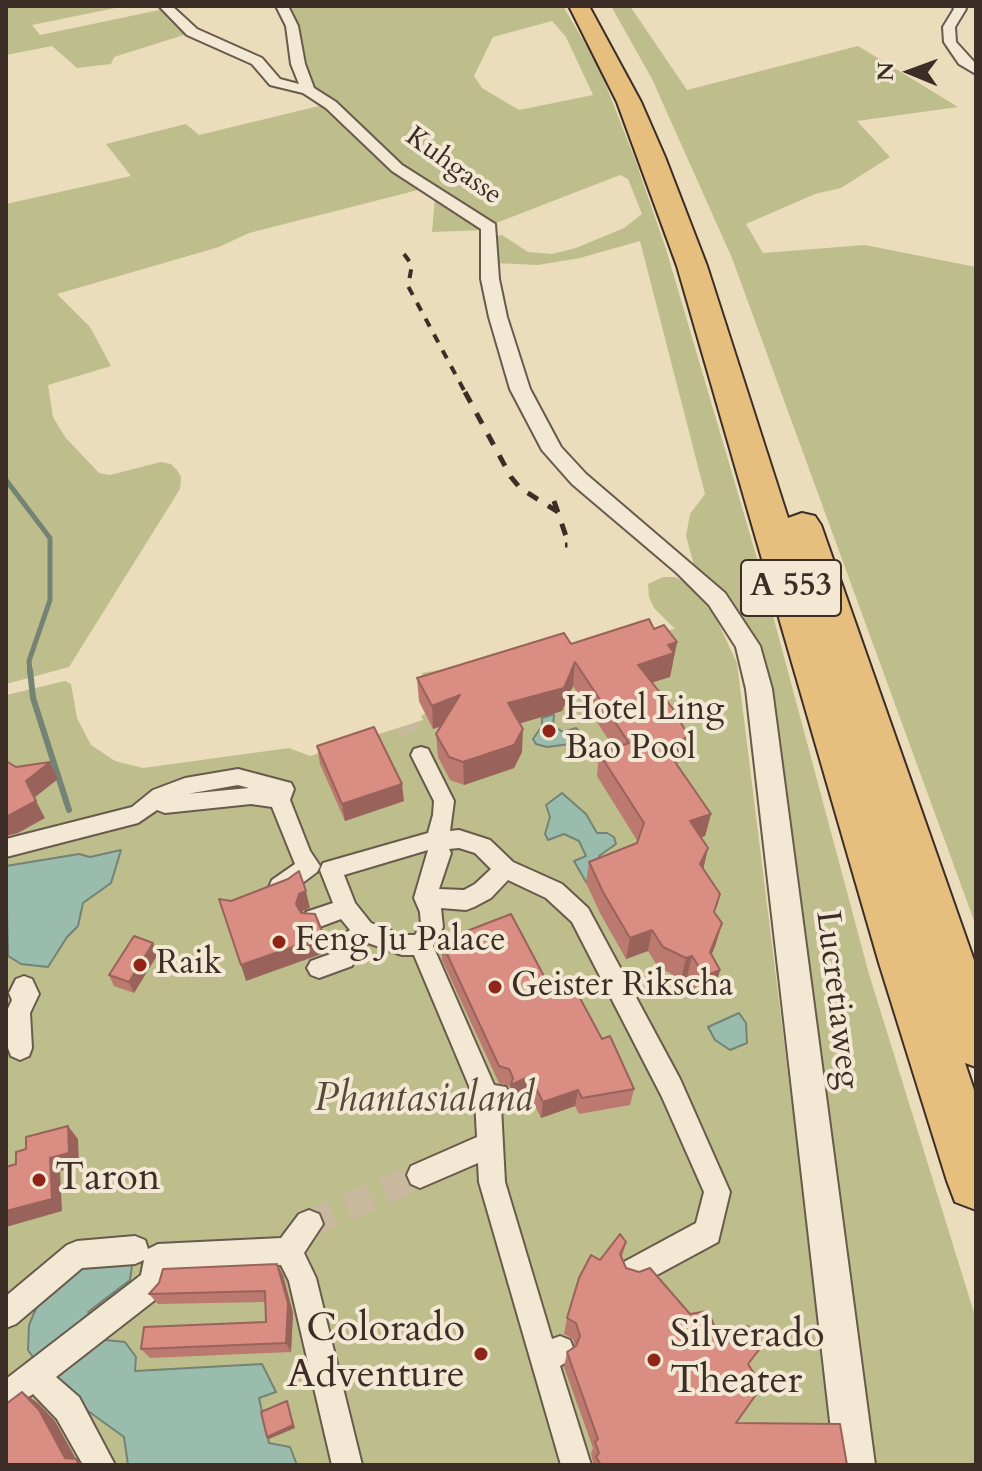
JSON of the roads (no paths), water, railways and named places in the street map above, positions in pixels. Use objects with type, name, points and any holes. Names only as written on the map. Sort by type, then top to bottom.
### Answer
[{"type":"highway","name":"A 553","points":[[579,6],[614,69],[641,129],[692,266],[905,963],[976,1181]]},
{"type":"highway","name":"A 553","points":[[597,6],[654,115],[705,239],[976,1042]]},
{"type":"street","name":"Kuhgasse","points":[[165,6],[192,32],[257,61],[275,82],[308,90],[359,129],[397,168],[489,227],[490,279],[498,317],[512,367],[537,426],[552,450],[579,479],[685,568]]},
{"type":"street","points":[[282,6],[292,26],[298,64],[308,90]]},
{"type":"street","points":[[958,6],[960,9],[949,27],[950,42],[964,61],[976,70]]},
{"type":"street","name":"Lucretiaweg","points":[[685,568],[731,615],[748,646],[755,668],[855,1465]]},
{"type":"street","points":[[421,755],[444,801],[444,815],[436,840],[440,853],[425,898],[431,912],[432,927],[421,945]]},
{"type":"street","points":[[6,848],[107,824],[146,809],[160,796],[185,786],[238,777],[284,789],[280,800],[301,855],[320,868],[365,933]]},
{"type":"street","points":[[259,895],[320,868],[389,843],[459,839],[482,846],[505,869],[545,886],[580,915],[671,1088],[717,1192],[708,1232],[632,1273]]},
{"type":"street","points":[[425,898],[466,900],[483,891],[505,869]]},
{"type":"street","points":[[314,919],[346,908]]},
{"type":"street","points":[[319,968],[344,959],[352,941],[365,933],[375,933],[402,945],[421,945]]},
{"type":"street","points":[[421,945],[461,1022],[493,1098],[489,1145],[492,1182],[552,1354],[576,1465]]},
{"type":"street","points":[[20,1048],[18,1013],[27,994],[21,993],[30,987]]},
{"type":"street","points":[[420,1175],[489,1145]]},
{"type":"street","points":[[6,1397],[154,1283],[158,1258],[288,1251],[309,1224]]},
{"type":"street","points":[[6,1314],[77,1255],[135,1250]]},
{"type":"street","points":[[288,1251],[302,1278],[347,1465]]},
{"type":"street","points":[[45,1387],[68,1408],[100,1465]]},
{"type":"waterway","points":[[6,480],[50,538],[50,600],[29,661],[30,672]]},
{"type":"waterway","points":[[30,670],[33,698],[69,810]]},
{"type":"tunnel","points":[[407,726],[410,733]]},
{"type":"tunnel","points":[[309,1224],[420,1175]]},
{"type":"railway","points":[[404,254],[412,265],[408,286],[466,394]]},
{"type":"railway","points":[[465,392],[511,477],[520,488],[558,512]]},
{"type":"railway","points":[[554,501],[558,512]]},
{"type":"railway","points":[[558,512],[569,545],[565,545]]},
{"type":"place","name":"Hotel Ling Bao Pool","points":[[549,731]]},
{"type":"place","name":"Feng Ju Palace","points":[[279,942]]},
{"type":"place","name":"Raik","points":[[140,965]]},
{"type":"place","name":"Geister Rikscha","points":[[495,987]]},
{"type":"place","name":"Taron","points":[[39,1180]]},
{"type":"place","name":"Colorado Adventure","points":[[481,1354]]},
{"type":"place","name":"Silverado Theater","points":[[654,1360]]},
{"type":"park label","name":"Phantasialand","points":[[424,1101]]}]
